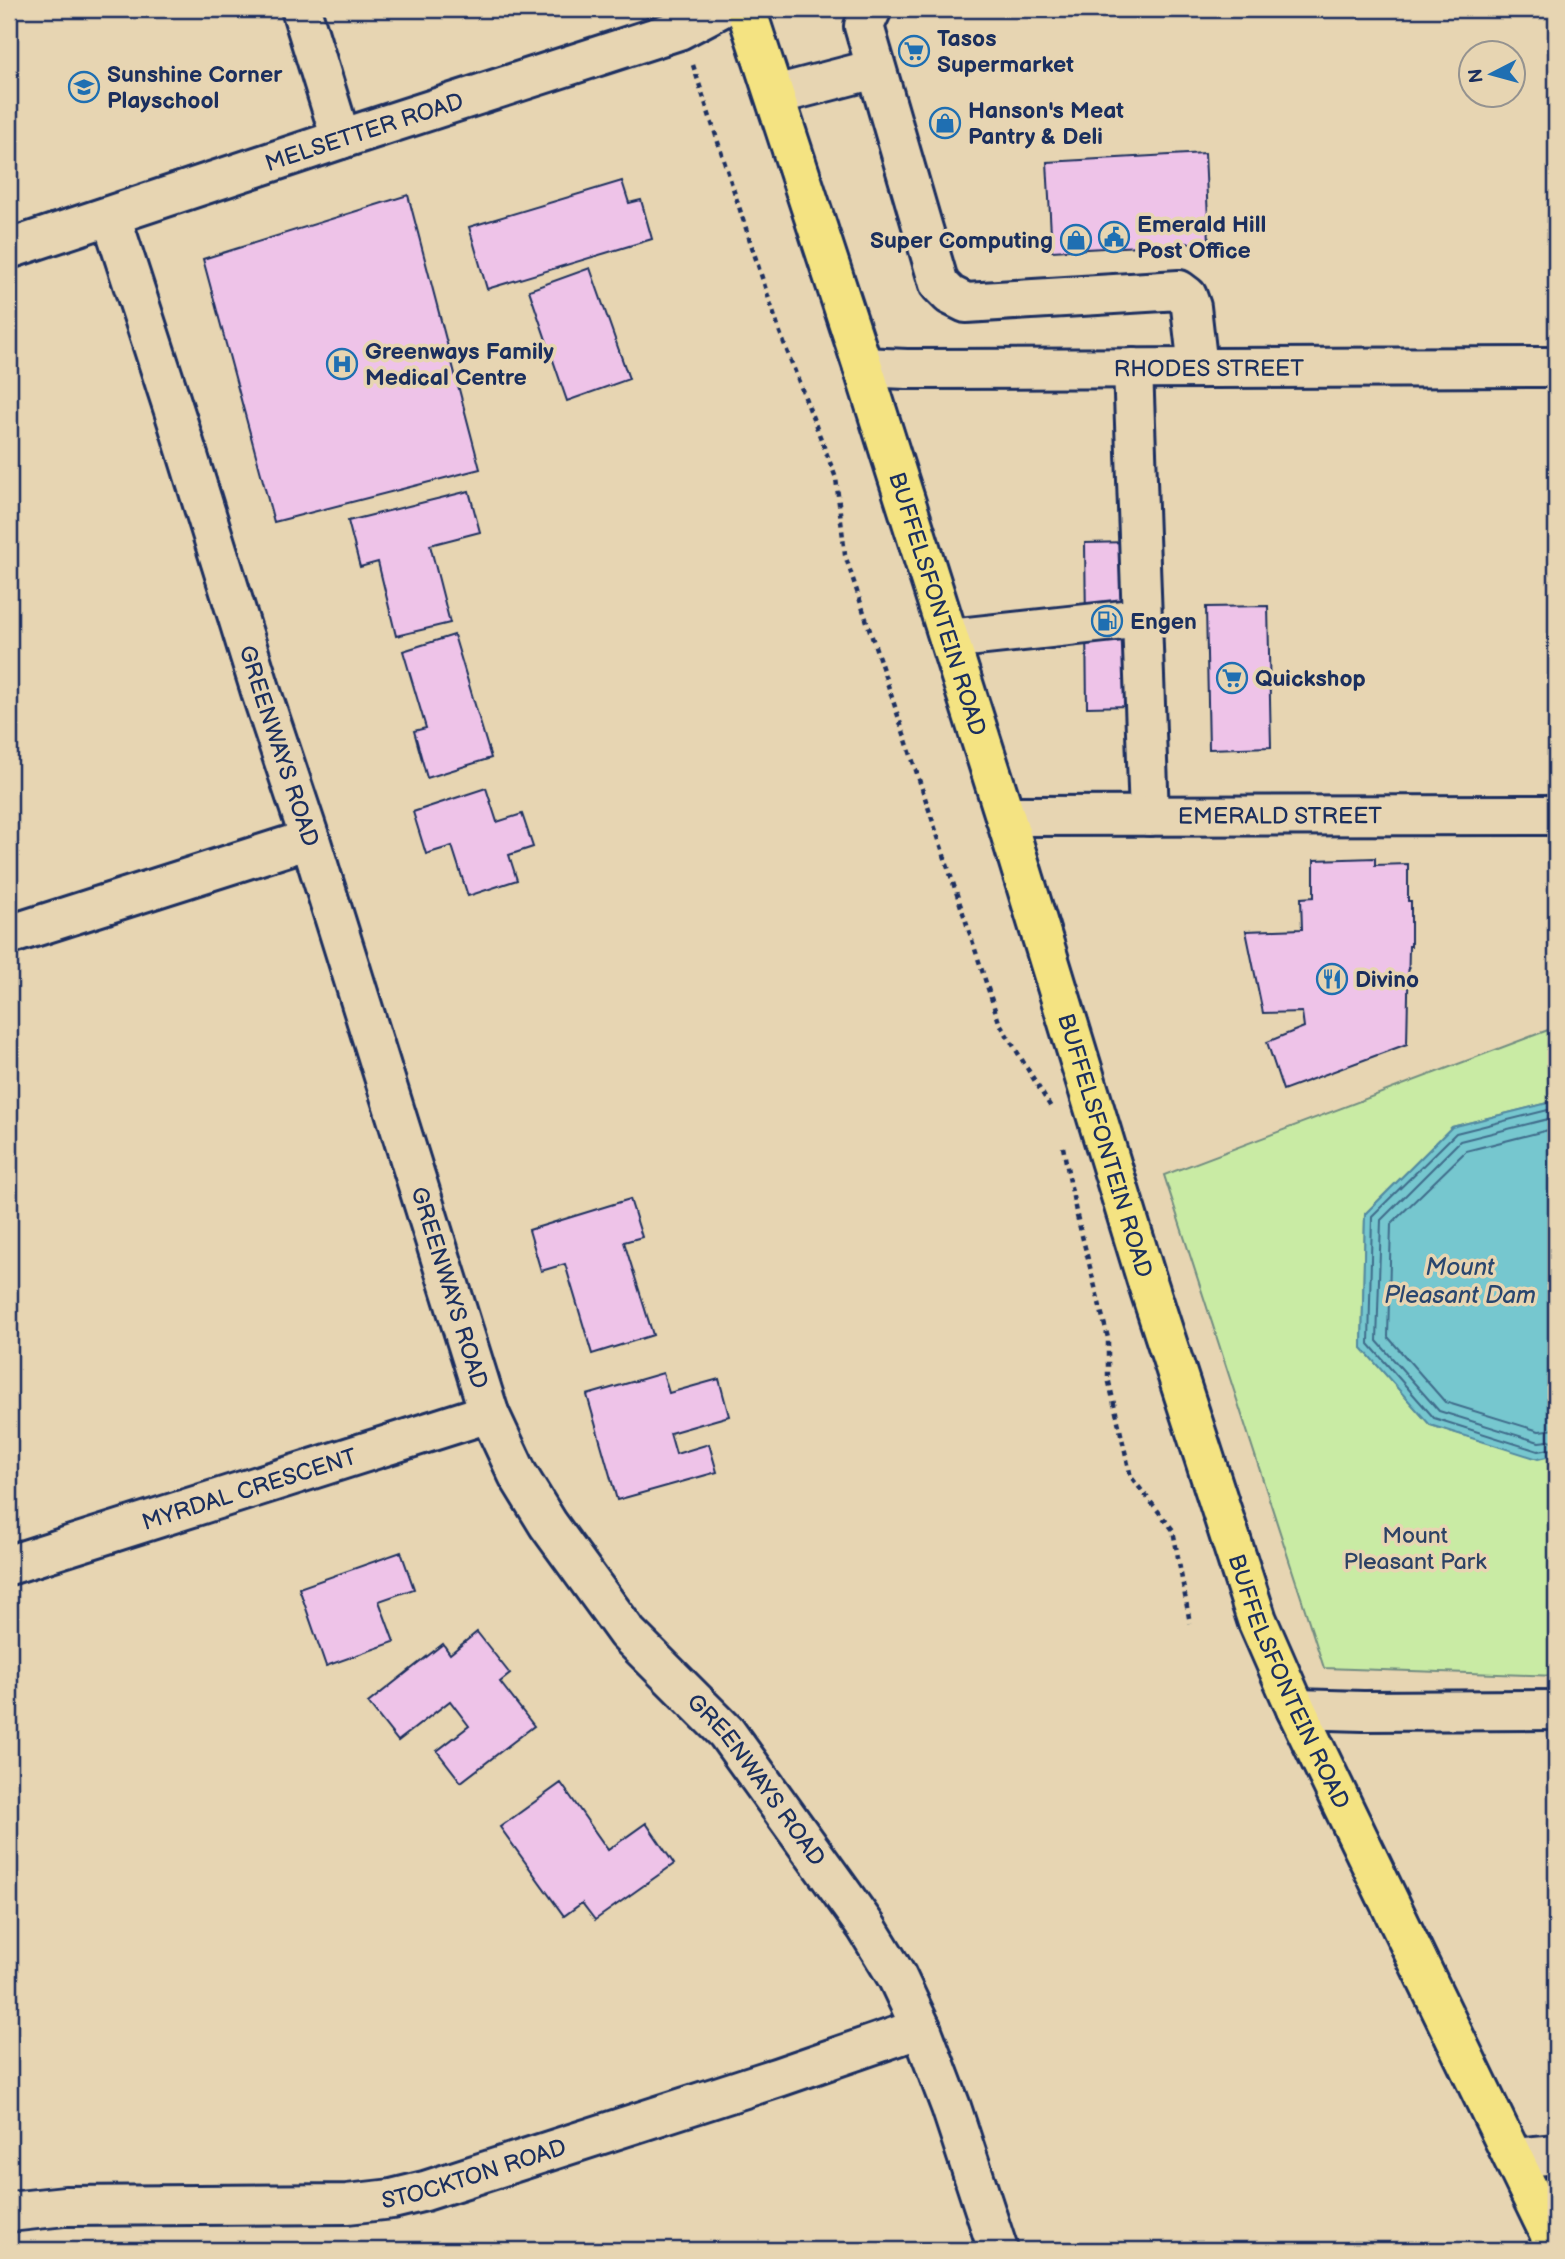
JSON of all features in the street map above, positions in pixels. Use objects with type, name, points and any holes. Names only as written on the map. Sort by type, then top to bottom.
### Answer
[{"type":"main road","name":"BUFFELSFONTEIN ROAD","points":[[746,9],[863,367],[1005,816],[1146,1278],[1256,1620],[1296,1709],[1556,2247]]},
{"type":"street","points":[[301,9],[341,139]]},
{"type":"street","name":"MELSETTER ROAD","points":[[9,249],[679,30],[719,9]]},
{"type":"street","points":[[872,9],[864,26],[939,284],[950,295],[966,303],[1179,290],[1187,296],[1191,307],[1198,368]]},
{"type":"street","points":[[775,95],[875,69]]},
{"type":"street","name":"GREENWAYS ROAD","points":[[111,216],[310,839],[489,1413],[518,1475],[548,1524],[628,1633],[726,1732],[867,1928],[897,1977],[921,2028],[951,2107],[998,2250]]},
{"type":"street","name":"RHODES STREET","points":[[863,367],[1556,367]]},
{"type":"street","points":[[1133,368],[1149,816]]},
{"type":"street","points":[[949,639],[1142,618]]},
{"type":"street","name":"EMERALD STREET","points":[[1005,816],[1556,815]]},
{"type":"street","points":[[9,935],[310,839]]},
{"type":"street","name":"MYRDAL CRESCENT","points":[[9,1565],[489,1413]]},
{"type":"street","points":[[1296,1709],[1556,1710]]},
{"type":"street","name":"STOCKTON ROAD","points":[[9,2212],[65,2206],[347,2204],[392,2199],[458,2181],[921,2028]]},
{"type":"street","points":[[1514,2158],[1556,2154]]},
{"type":"path","points":[[679,30],[695,69],[779,330],[836,478],[845,555],[999,1022],[1057,1117]]},
{"type":"path","points":[[1062,1144],[1108,1338],[1108,1378],[1131,1476],[1173,1530],[1190,1623]]},
{"type":"green space","name":"Mount Pleasant Park","points":[[1556,1027],[1556,1101],[1452,1127],[1365,1214],[1362,1348],[1430,1425],[1538,1458],[1556,1455],[1556,1676],[1324,1668],[1164,1175]]},
{"type":"water","name":"Mount Pleasant Dam","points":[[1556,1101],[1556,1455],[1538,1459],[1430,1425],[1362,1348],[1365,1214],[1452,1127]]},
{"type":"building","points":[[1205,153],[1209,242],[1052,251],[1047,162]]},
{"type":"building","points":[[622,181],[629,203],[641,200],[652,239],[487,289],[469,227]]},
{"type":"building","name":"Greenways Family Medical Centre","points":[[408,195],[480,469],[274,522],[203,259]]},
{"type":"building","points":[[590,268],[629,379],[567,401],[529,290]]},
{"type":"building","points":[[469,491],[480,532],[430,545],[450,623],[396,636],[378,562],[360,567],[348,521]]},
{"type":"building","points":[[1129,542],[1131,706],[1087,707],[1085,543]]},
{"type":"building","points":[[1268,606],[1271,747],[1209,749],[1206,607]]},
{"type":"building","points":[[454,635],[491,758],[427,778],[414,731],[426,728],[403,651]]},
{"type":"building","points":[[486,788],[497,822],[522,814],[533,847],[509,855],[517,880],[468,896],[452,846],[426,854],[413,812]]},
{"type":"building","name":"Divino","points":[[1375,858],[1375,865],[1408,864],[1411,946],[1407,1044],[1283,1090],[1267,1042],[1304,1027],[1302,1012],[1263,1013],[1246,931],[1302,929],[1301,898],[1314,897],[1314,860]]},
{"type":"building","points":[[630,1199],[642,1237],[624,1242],[653,1335],[592,1354],[565,1264],[541,1271],[529,1230]]},
{"type":"building","points":[[663,1373],[669,1393],[719,1379],[729,1416],[670,1433],[676,1454],[709,1444],[717,1472],[617,1500],[587,1395]]},
{"type":"building","points":[[401,1552],[414,1589],[379,1601],[394,1642],[326,1666],[299,1588]]},
{"type":"building","points":[[477,1632],[510,1674],[500,1682],[534,1726],[461,1782],[437,1751],[469,1726],[450,1701],[398,1741],[368,1703],[443,1644],[450,1654]]},
{"type":"building","points":[[561,1783],[608,1850],[646,1823],[674,1864],[595,1920],[582,1903],[564,1916],[500,1827]]},
{"type":"place","name":"Tasos Supermarket","points":[[914,51]]},
{"type":"place","name":"Sunshine Corner Playschool","points":[[84,87]]},
{"type":"place","name":"Hanson's Meat Pantry & Deli","points":[[945,123]]},
{"type":"place","name":"Emerald Hill Post Office","points":[[1114,237]]},
{"type":"place","name":"Super Computing","points":[[1076,240]]},
{"type":"place","name":"Greenways Family Medical Centre","points":[[342,364]]},
{"type":"place","name":"Engen","points":[[1107,621]]},
{"type":"place","name":"Quickshop","points":[[1232,678]]},
{"type":"place","name":"Divino","points":[[1332,979]]}]
